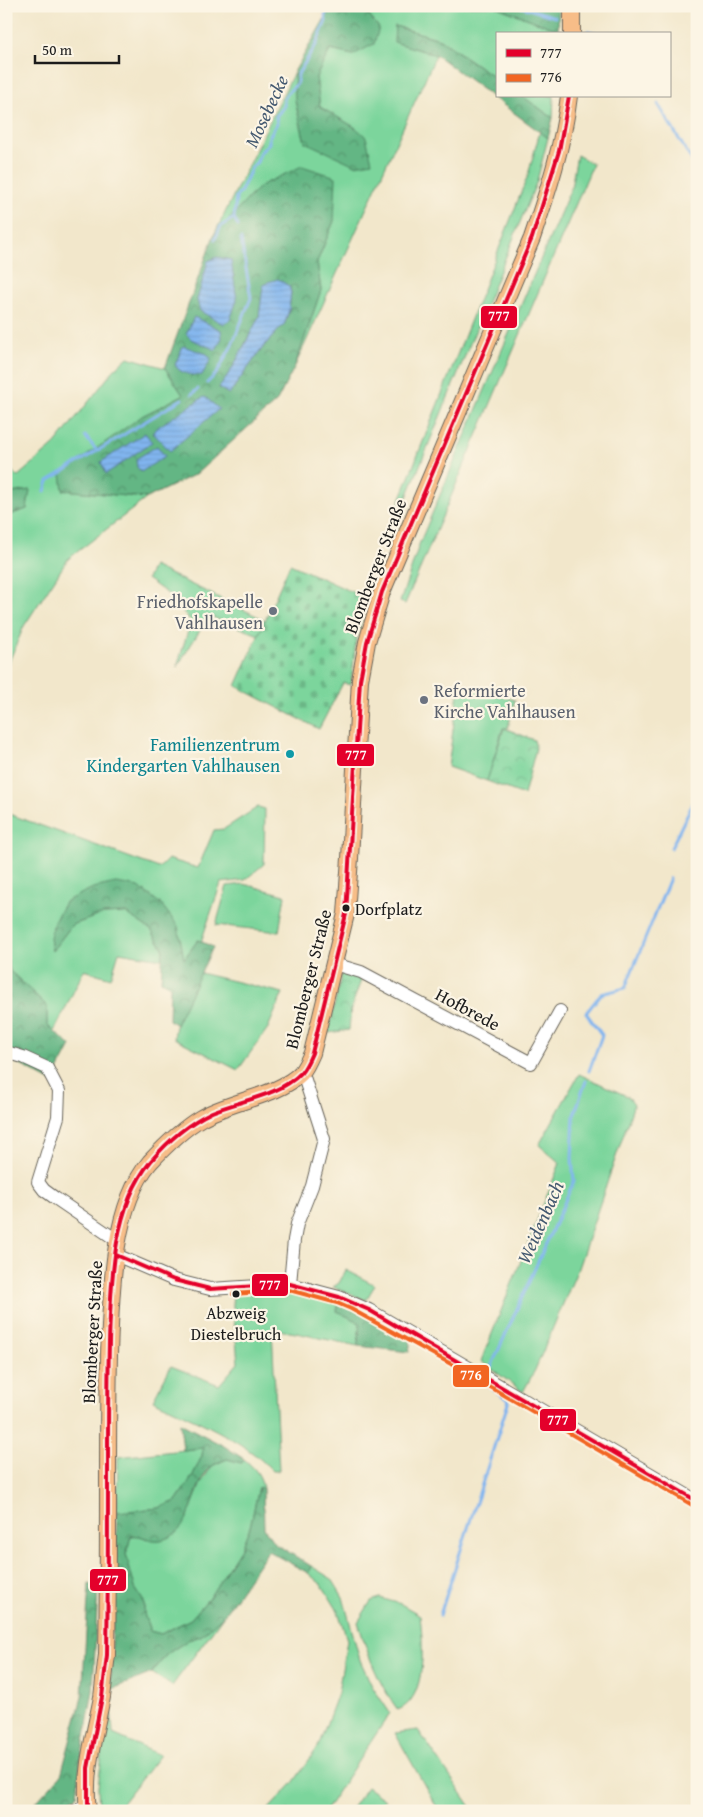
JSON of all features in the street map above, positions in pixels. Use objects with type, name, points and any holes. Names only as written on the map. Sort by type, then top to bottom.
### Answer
[{"type":"main road","points":[[572,6],[572,32]]},
{"type":"main road","name":"Blomberger Straße","points":[[83,1810],[89,1759],[102,1695],[107,1654],[108,1377],[111,1310],[117,1248],[126,1210],[139,1178],[147,1166],[169,1143],[200,1118],[285,1085],[301,1072],[312,1053],[346,907],[360,680],[370,628],[382,592],[532,238],[557,160],[570,98]]},
{"type":"street","name":"Hofbrede","points":[[334,964],[360,972],[531,1062],[560,1012]]},
{"type":"street","points":[[6,1052],[23,1056],[46,1068],[59,1091],[58,1117],[38,1182],[44,1190],[117,1248],[174,1280],[210,1289],[290,1284],[339,1297],[369,1310],[697,1501]]},
{"type":"street","points":[[290,1284],[297,1224],[312,1186],[324,1140],[301,1072]]},
{"type":"green space","points":[[332,6],[366,6],[366,12],[379,28],[374,44],[353,55],[330,50],[316,77],[320,107],[356,128],[366,137],[372,162],[355,165],[305,142],[295,100],[294,72]]},
{"type":"green space","points":[[366,6],[495,6],[558,30],[558,32],[496,32],[496,78],[440,39],[395,26],[395,42],[436,55],[295,366],[321,290],[317,262],[334,221],[260,186],[214,235],[294,72],[296,106],[305,142],[327,150],[356,128],[320,107],[316,77],[330,50],[353,55],[379,28],[366,12]]},
{"type":"green space","points":[[495,6],[559,6],[558,30],[502,9]]},
{"type":"green space","points":[[395,26],[439,39],[496,78],[496,98],[525,98],[553,118],[548,138],[436,55],[394,42]]},
{"type":"green space","points":[[525,98],[554,98],[553,118]]},
{"type":"green space","points":[[540,131],[548,138],[537,181],[402,509],[398,505],[528,175]]},
{"type":"green space","points":[[577,155],[593,164],[405,604],[400,602],[420,542],[571,188]]},
{"type":"green space","points":[[302,166],[336,177],[334,221],[317,262],[321,290],[295,366],[277,401],[196,474],[147,498],[63,490],[61,474],[142,416],[183,395],[165,368],[214,235],[260,186]],"holes":[[[264,286],[289,286],[291,292],[285,323],[264,346],[229,394],[219,388],[233,367],[259,317]]]},
{"type":"green space","points":[[128,357],[165,368],[183,395],[142,416],[63,490],[147,498],[68,559],[24,626],[6,669],[6,516],[27,509],[29,490],[6,494],[6,463],[17,477],[55,444],[113,371]]},
{"type":"green space","points":[[30,490],[27,509],[6,516],[6,494]]},
{"type":"green space","points":[[290,564],[368,599],[356,640],[351,685],[343,683],[319,729],[236,686]]},
{"type":"green space","points":[[153,566],[265,620],[259,635],[209,616],[177,667],[191,621],[168,594],[147,579]]},
{"type":"green space","points":[[459,685],[515,700],[508,728],[503,728],[487,781],[448,767]]},
{"type":"green space","points":[[504,728],[534,740],[536,748],[524,795],[487,781]]},
{"type":"green space","points":[[258,807],[265,809],[264,864],[245,880],[221,883],[201,942],[198,940],[184,959],[161,904],[66,901],[53,925],[51,936],[52,951],[72,925],[103,914],[126,913],[151,930],[163,948],[162,959],[119,952],[111,978],[84,970],[54,1032],[47,1025],[47,1006],[10,971],[6,954],[6,813],[159,868],[168,859],[198,868],[214,830],[224,829]]},
{"type":"green space","points":[[116,883],[139,887],[161,904],[178,926],[184,959],[198,940],[213,947],[176,1025],[169,1020],[170,986],[161,981],[163,948],[151,930],[126,913],[103,914],[72,925],[52,951],[50,938],[54,922],[66,901],[93,888]]},
{"type":"green space","points":[[244,884],[285,895],[279,932],[216,925],[227,886]]},
{"type":"green space","points":[[6,954],[10,971],[47,1006],[47,1025],[71,1046],[52,1082],[6,1057]]},
{"type":"green space","points":[[342,972],[362,978],[351,1008],[349,1030],[328,1033]]},
{"type":"green space","points":[[200,973],[283,993],[268,1028],[238,1070],[174,1038],[176,1025]]},
{"type":"green space","points":[[579,1074],[629,1097],[634,1104],[577,1271],[535,1370],[523,1392],[481,1361],[560,1163],[539,1145]]},
{"type":"green space","points":[[346,1270],[375,1285],[366,1300],[333,1287],[339,1283]]},
{"type":"green space","points":[[294,1290],[339,1302],[337,1311],[360,1323],[358,1346],[272,1329],[279,1471],[273,1471],[232,1439],[153,1400],[171,1366],[219,1385],[238,1363],[232,1294]]},
{"type":"green space","points":[[339,1302],[411,1339],[409,1352],[358,1346],[360,1323],[337,1311]]},
{"type":"green space","points":[[180,1423],[224,1446],[244,1459],[242,1463],[227,1459],[212,1466],[199,1485],[187,1518],[181,1528],[173,1535],[161,1540],[131,1536],[126,1554],[135,1588],[144,1602],[144,1614],[150,1631],[161,1634],[191,1619],[209,1598],[241,1548],[250,1527],[259,1487],[263,1489],[264,1528],[274,1543],[311,1566],[308,1573],[268,1551],[224,1615],[201,1636],[188,1640],[167,1654],[152,1673],[110,1690],[117,1512],[159,1508],[176,1501],[192,1477],[202,1456],[203,1448],[183,1450]]},
{"type":"green space","points":[[203,1448],[202,1456],[192,1477],[176,1501],[159,1508],[117,1512],[118,1457]]},
{"type":"green space","points":[[227,1459],[241,1463],[244,1459],[257,1472],[263,1489],[259,1487],[250,1527],[241,1548],[209,1598],[191,1619],[161,1634],[150,1631],[144,1614],[144,1602],[135,1588],[126,1554],[131,1536],[139,1535],[147,1539],[188,1516],[201,1483],[212,1466]]},
{"type":"green space","points":[[311,1566],[332,1579],[343,1597],[360,1660],[372,1686],[390,1713],[325,1811],[267,1811],[293,1783],[318,1747],[338,1693],[347,1640],[338,1611],[322,1585],[308,1573]]},
{"type":"green space","points":[[89,1584],[98,1586],[93,1690],[80,1765],[77,1796],[50,1811],[28,1811],[61,1775],[82,1697]]},
{"type":"green space","points":[[380,1598],[401,1604],[420,1615],[422,1654],[419,1682],[415,1694],[408,1704],[398,1710],[384,1689],[374,1668],[358,1622],[371,1601]]},
{"type":"green space","points":[[224,1615],[172,1686],[152,1673],[167,1654],[188,1640],[201,1636]]},
{"type":"green space","points":[[111,1703],[113,1734],[160,1755],[116,1811],[99,1811],[98,1787],[108,1706]]},
{"type":"green space","points":[[418,1730],[474,1811],[439,1811],[395,1733]]},
{"type":"green space","points":[[367,1787],[385,1800],[375,1811],[350,1811]]},
{"type":"water","points":[[217,257],[231,260],[237,300],[230,320],[223,324],[200,311],[197,300],[208,261]]},
{"type":"water","points":[[278,279],[289,286],[291,292],[285,323],[264,346],[229,394],[219,388],[233,367],[259,317],[263,286],[268,282]]},
{"type":"water","points":[[194,317],[221,330],[222,338],[216,350],[191,339],[186,334]]},
{"type":"water","points":[[183,346],[207,354],[211,359],[202,375],[187,374],[175,365]]},
{"type":"water","points":[[205,397],[219,409],[170,451],[153,433],[155,429]]},
{"type":"water","points":[[145,433],[152,442],[106,474],[101,462]]},
{"type":"water","points":[[157,446],[165,456],[141,472],[137,467],[136,459]]},
{"type":"waterway","name":"Mosebecke","points":[[238,226],[234,218],[236,197],[241,191],[252,167],[257,162],[260,153],[269,143],[269,137],[277,123],[276,116],[284,107],[284,99],[288,92],[297,84],[298,74],[316,45],[326,21],[325,15],[330,6]]},
{"type":"waterway","points":[[519,6],[555,17]]},
{"type":"waterway","points":[[588,31],[592,32]]},
{"type":"waterway","points":[[658,104],[697,169]]},
{"type":"waterway","points":[[215,239],[221,226],[234,218]]},
{"type":"waterway","name":"Mosebecke","points":[[207,383],[217,373],[232,345],[251,298],[241,239]]},
{"type":"waterway","name":"Mosebecke","points":[[192,394],[198,389]]},
{"type":"waterway","name":"Mosebecke","points":[[45,491],[48,481],[182,399]]},
{"type":"waterway","points":[[85,436],[97,451]]},
{"type":"waterway","name":"Weidenbach","points":[[671,848],[697,794]]},
{"type":"waterway","name":"Weidenbach","points":[[589,1071],[602,1035],[586,1013],[601,994],[625,988],[670,878]]},
{"type":"waterway","name":"Weidenbach","points":[[491,1367],[574,1181],[572,1158],[574,1115],[586,1081]]},
{"type":"waterway","name":"Weidenbach","points":[[440,1615],[509,1400],[491,1388]]},
{"type":"transit line","name":"777","points":[[88,1811],[88,1768],[102,1697],[107,1655],[109,1342],[113,1272],[121,1224],[128,1201],[138,1180],[151,1161],[171,1140],[187,1127],[212,1112],[259,1097],[292,1081],[301,1073],[312,1053],[346,914],[360,680],[367,642],[382,592],[532,238],[559,151],[569,98]]},
{"type":"transit line","name":"777","points":[[116,1255],[174,1280],[210,1289],[290,1284],[339,1297],[369,1310],[697,1501]]},
{"type":"transit line","name":"776","points":[[233,1294],[289,1290],[337,1303],[351,1309],[451,1364],[694,1506]]},
{"type":"place","name":"Friedhofskapelle Vahlhausen","points":[[273,611]]},
{"type":"place","name":"Reformierte Kirche Vahlhausen","points":[[424,700]]},
{"type":"place","name":"Familienzentrum Kindergarten Vahlhausen","points":[[290,754]]},
{"type":"place","name":"Dorfplatz","points":[[346,908]]},
{"type":"place","name":"Abzweig Diestelbruch","points":[[236,1294]]}]
